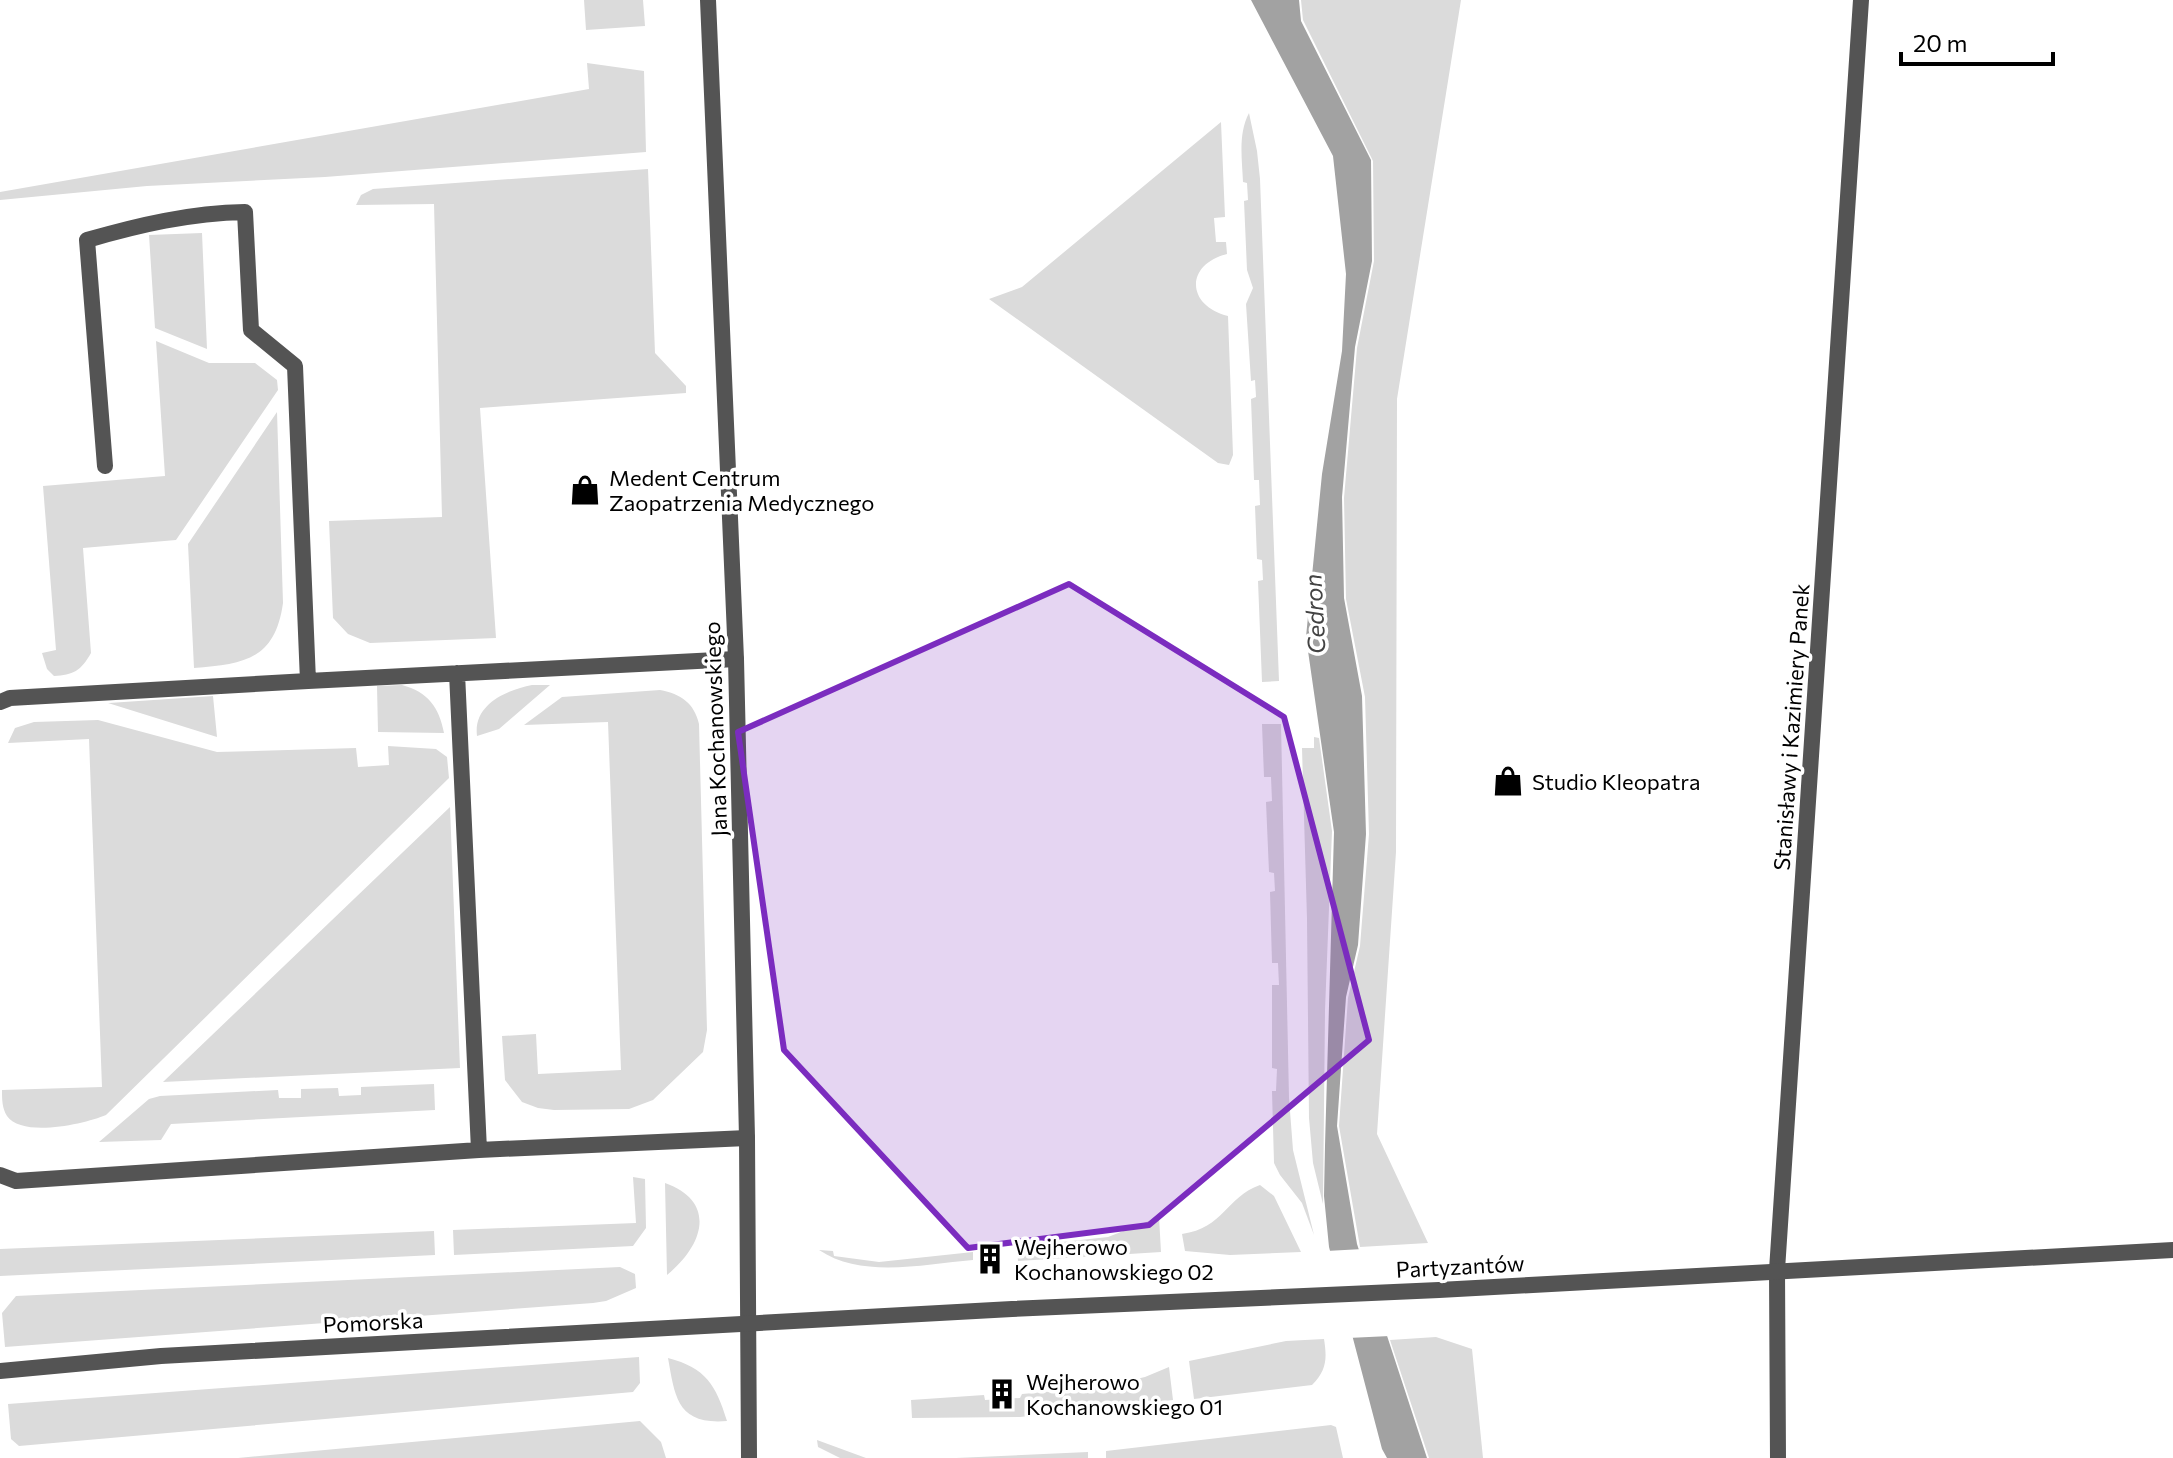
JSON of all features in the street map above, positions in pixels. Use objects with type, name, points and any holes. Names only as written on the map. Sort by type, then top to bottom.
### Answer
[{"type":"street","name":"Jana Kochanowskiego","points":[[708,0],[736,659],[747,1138],[749,1458]]},
{"type":"street","name":"Stanisławy i Kazimiery Panek","points":[[1778,1458],[1777,1270],[1861,0]]},
{"type":"street","points":[[105,466],[87,240],[134,226],[203,213],[245,212],[251,330],[295,366],[308,681]]},
{"type":"street","points":[[0,702],[10,698],[736,659]]},
{"type":"street","points":[[457,673],[479,1150]]},
{"type":"street","points":[[0,1175],[16,1181],[479,1150],[747,1138]]},
{"type":"street","name":"Partyzantów","points":[[749,1325],[2173,1250]]},
{"type":"street","name":"Pomorska","points":[[0,1371],[177,1355],[749,1325]]},
{"type":"highlighted area","points":[[1069,584],[1284,717],[1369,1040],[1149,1225],[968,1248],[784,1050],[738,732]]},
{"type":"shaded area","points":[[584,0],[643,0],[645,26],[586,30]]},
{"type":"shaded area","points":[[1301,0],[1461,0],[1397,399],[1396,852],[1377,1134],[1428,1243],[1360,1247],[1339,1126],[1348,998],[1360,946],[1369,834],[1365,697],[1346,599],[1344,498],[1357,348],[1374,261],[1373,161],[1303,20]]},
{"type":"shaded area","points":[[587,63],[644,71],[646,152],[325,177],[147,186],[0,200],[0,192],[589,89]]},
{"type":"shaded area","points":[[1249,113],[1260,179],[1279,681],[1262,682],[1258,581],[1263,580],[1262,560],[1257,559],[1255,506],[1260,505],[1259,480],[1254,480],[1251,399],[1256,397],[1255,380],[1251,381],[1246,304],[1253,288],[1247,270],[1244,201],[1248,200],[1247,183],[1243,182],[1242,155],[1243,129]]},
{"type":"shaded area","points":[[1221,122],[1225,217],[1214,218],[1216,242],[1226,242],[1227,254],[1203,267],[1196,285],[1204,304],[1228,316],[1233,455],[1229,465],[1218,463],[989,299],[1022,287]]},
{"type":"shaded area","points":[[648,169],[655,353],[686,386],[686,393],[480,408],[496,638],[370,643],[348,634],[333,618],[329,521],[442,517],[434,204],[356,205],[361,195],[373,189]]},
{"type":"shaded area","points":[[202,233],[207,349],[155,328],[149,235]]},
{"type":"shaded area","points":[[156,341],[209,363],[255,363],[277,380],[278,390],[176,540],[83,548],[91,653],[76,671],[54,676],[47,669],[42,653],[56,650],[43,486],[165,476]]},
{"type":"shaded area","points":[[277,412],[283,603],[279,622],[265,648],[254,655],[242,661],[194,668],[188,544]]},
{"type":"shaded area","points":[[402,685],[419,692],[431,702],[444,733],[378,732],[377,686]]},
{"type":"shaded area","points":[[532,685],[550,685],[499,729],[477,736],[480,715],[486,707],[503,695]]},
{"type":"shaded area","points":[[660,690],[686,701],[694,710],[699,724],[707,1030],[703,1052],[653,1100],[629,1109],[538,1108],[522,1102],[505,1080],[502,1036],[536,1034],[538,1074],[621,1070],[608,722],[524,725],[562,697]]},
{"type":"shaded area","points":[[213,696],[217,737],[108,703],[109,703]]},
{"type":"shaded area","points":[[98,720],[217,752],[356,748],[358,767],[389,765],[388,746],[436,749],[447,757],[449,778],[106,1115],[69,1125],[26,1126],[15,1123],[7,1116],[2,1090],[102,1087],[89,739],[8,743],[15,728],[34,722]]},
{"type":"shaded area","points":[[1262,724],[1281,724],[1289,1098],[1293,1150],[1314,1235],[1302,1203],[1274,1163],[1272,1091],[1276,1091],[1277,1069],[1272,1068],[1272,985],[1279,985],[1278,963],[1272,963],[1270,892],[1275,891],[1274,873],[1269,872],[1266,802],[1272,801],[1271,777],[1264,777]]},
{"type":"shaded area","points":[[1314,737],[1319,738],[1332,831],[1325,1010],[1323,1204],[1313,1163],[1309,1118],[1302,748],[1314,748]]},
{"type":"shaded area","points":[[450,807],[460,1068],[163,1082]]},
{"type":"shaded area","points":[[434,1084],[435,1110],[171,1124],[161,1140],[99,1142],[149,1099],[160,1096],[278,1090],[279,1098],[301,1098],[301,1089],[338,1088],[339,1096],[361,1095],[361,1087]]},
{"type":"shaded area","points":[[633,1177],[645,1179],[646,1228],[633,1246],[454,1255],[453,1230],[636,1223]]},
{"type":"shaded area","points":[[665,1183],[682,1191],[693,1201],[699,1225],[689,1251],[667,1275]]},
{"type":"shaded area","points":[[1260,1185],[1274,1196],[1301,1252],[1230,1255],[1185,1251],[1182,1234],[1207,1226],[1239,1197]]},
{"type":"shaded area","points":[[1159,1217],[1161,1252],[1018,1261],[1017,1247],[1108,1237]]},
{"type":"shaded area","points":[[434,1231],[435,1255],[0,1276],[0,1249]]},
{"type":"shaded area","points":[[819,1250],[833,1251],[834,1256],[879,1262],[973,1252],[973,1260],[874,1267],[836,1259]]},
{"type":"shaded area","points":[[620,1267],[635,1274],[636,1288],[593,1303],[5,1347],[2,1313],[16,1296]]},
{"type":"shaded area","points":[[1436,1337],[1472,1349],[1483,1458],[1429,1458],[1390,1340]]},
{"type":"shaded area","points":[[1324,1339],[1325,1364],[1312,1385],[1194,1399],[1189,1361],[1286,1341]]},
{"type":"shaded area","points":[[639,1357],[640,1383],[633,1392],[19,1446],[11,1439],[8,1404]]},
{"type":"shaded area","points":[[668,1358],[692,1367],[708,1380],[727,1421],[698,1418],[681,1406]]},
{"type":"shaded area","points":[[1169,1367],[1173,1400],[1020,1417],[912,1418],[911,1400],[984,1395],[985,1400],[1020,1398],[1022,1394],[1102,1387],[1145,1377]]},
{"type":"shaded area","points":[[640,1421],[661,1442],[666,1458],[238,1458]]},
{"type":"shaded area","points":[[1331,1425],[1336,1427],[1343,1458],[1106,1458],[1106,1451]]},
{"type":"shaded area","points":[[817,1440],[866,1458],[840,1458],[818,1447]]},
{"type":"shaded area","points":[[1088,1452],[1088,1458],[956,1458]]},
{"type":"water","name":"Cedron","points":[[1251,0],[1299,0],[1301,21],[1371,160],[1372,261],[1355,347],[1342,497],[1344,598],[1362,696],[1366,834],[1358,945],[1346,997],[1337,1126],[1357,1244],[1427,1458],[1387,1458],[1382,1449],[1329,1247],[1324,1196],[1334,832],[1306,637],[1322,474],[1342,351],[1346,274],[1333,156]]},
{"type":"pier","points":[[1363,1249],[1390,1336],[1348,1338],[1326,1251]]},
{"type":"place","name":"Medent Centrum Zaopatrzenia Medycznego","points":[[585,490]]},
{"type":"place","name":"Studio Kleopatra","points":[[1508,781]]},
{"type":"place","name":"Wejherowo Kochanowskiego 02","points":[[990,1259]]},
{"type":"place","name":"Wejherowo Kochanowskiego 01","points":[[1002,1394]]}]
